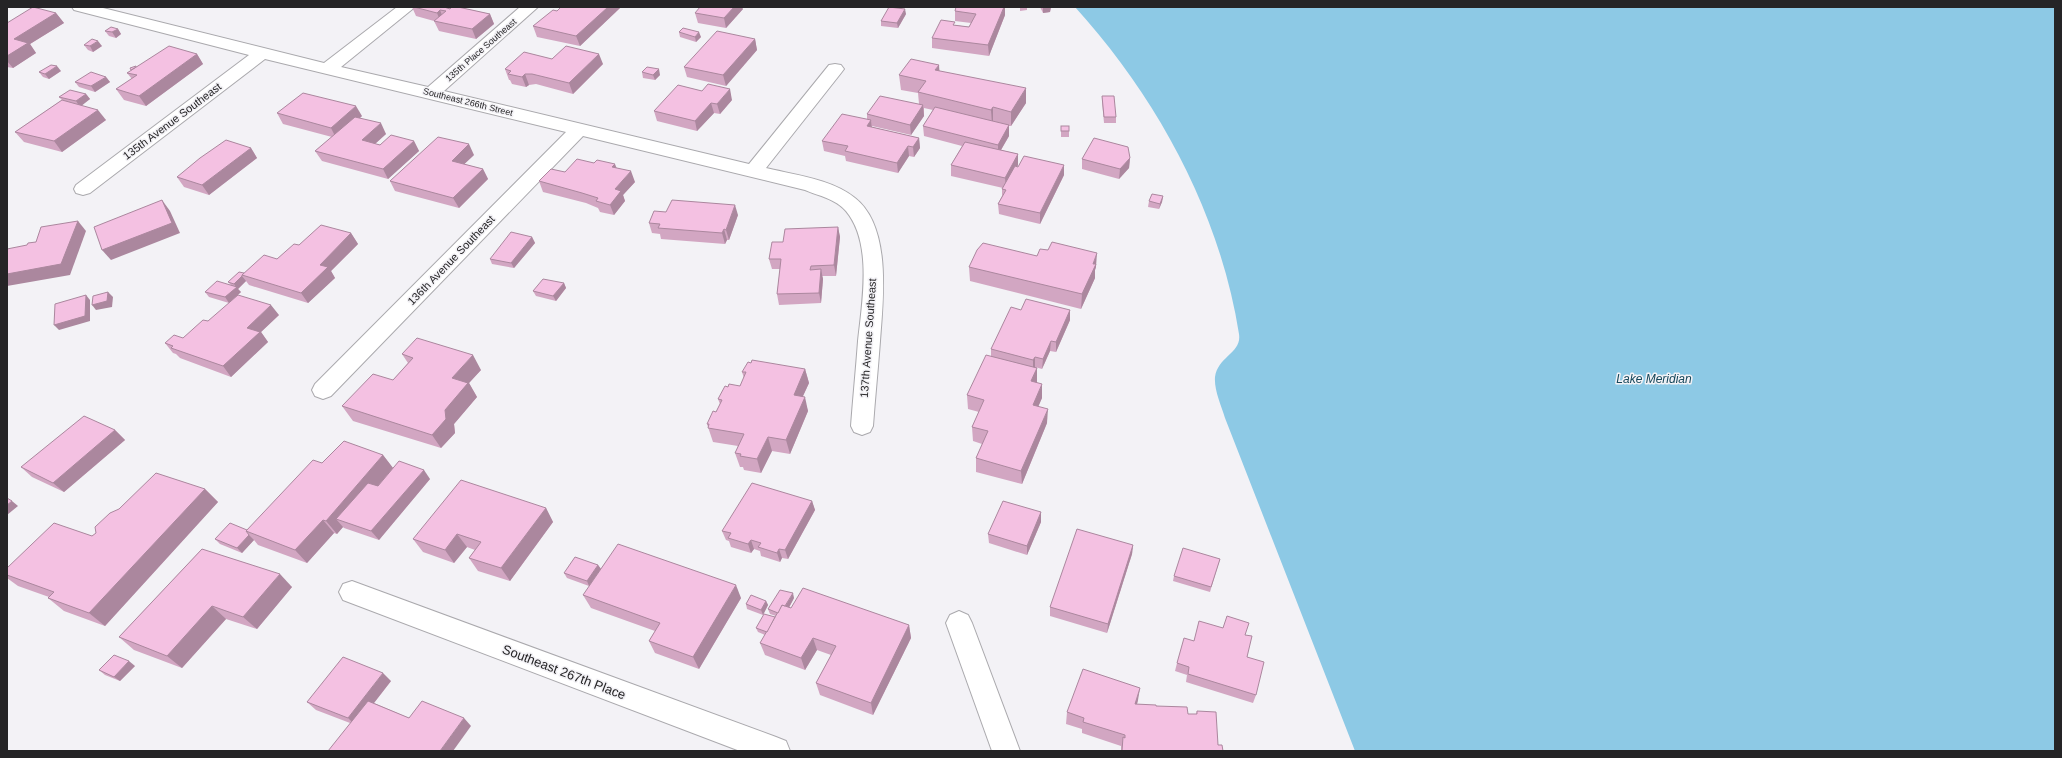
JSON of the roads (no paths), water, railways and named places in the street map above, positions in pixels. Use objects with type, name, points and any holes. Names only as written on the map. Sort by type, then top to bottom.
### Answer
[{"type":"street","name":"Southeast 266th Street","points":[[80,7],[262,53],[811,185],[835,195],[853,207]]},
{"type":"street","points":[[327,68],[407,7]]},
{"type":"street","name":"135th Place Southeast","points":[[432,93],[530,7]]},
{"type":"street","name":"135th Avenue Southeast","points":[[83,190],[262,53]]},
{"type":"street","points":[[754,171],[835,69]]},
{"type":"street","name":"136th Avenue Southeast","points":[[323,390],[579,129]]},
{"type":"street","name":"137th Avenue Southeast","points":[[853,207],[865,228],[871,248],[873,287],[862,426]]},
{"type":"street","name":"Southeast 267th Place","points":[[352,592],[776,751]]},
{"type":"street","points":[[959,623],[1006,751]]},
{"type":"water","name":"Lake Meridian","points":[[1075,7],[2055,7],[2055,751],[1355,751],[1225,418],[1217,392],[1215,377],[1217,370],[1220,364],[1237,346],[1239,334],[1230,289],[1217,245],[1200,201],[1181,159],[1158,118],[1133,79],[1105,42]]}]
